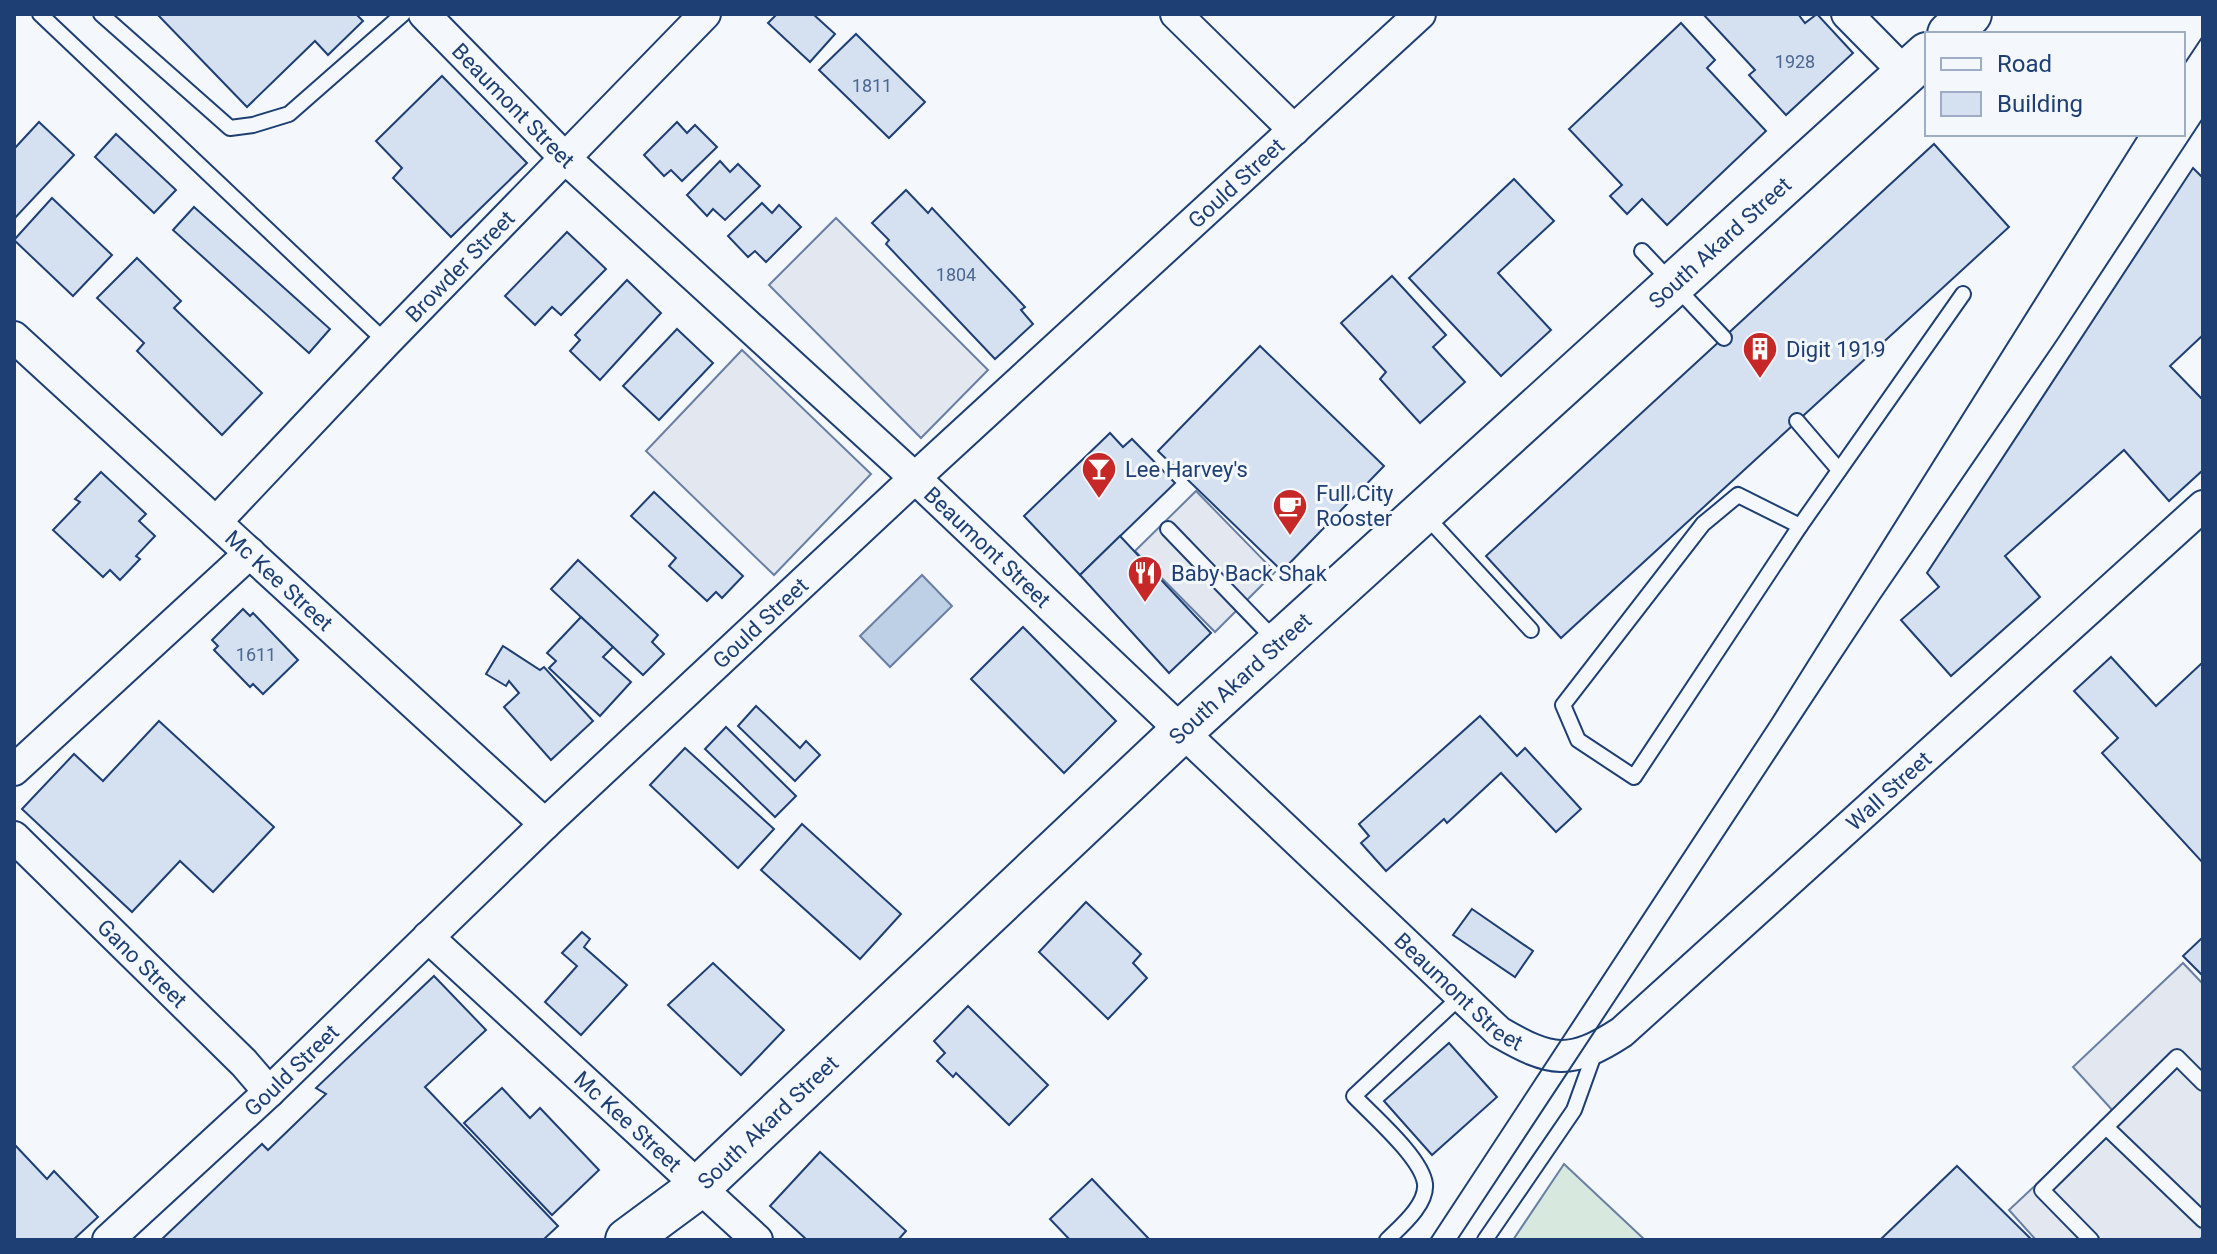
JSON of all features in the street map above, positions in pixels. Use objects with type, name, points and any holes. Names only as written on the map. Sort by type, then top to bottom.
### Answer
[{"type":"main road","points":[[1951,32],[1970,14]]},
{"type":"main road","name":"South Akard Street","points":[[627,1240],[700,1186],[1182,731],[1916,64]]},
{"type":"street","name":"Beaumont Street","points":[[424,14],[566,159],[915,478],[1499,1032],[1534,1052],[1563,1056]]},
{"type":"street","name":"Browder Street","points":[[217,521],[705,14]]},
{"type":"street","points":[[1176,14],[1294,130]]},
{"type":"street","name":"Gould Street","points":[[108,1240],[269,1092],[545,824],[915,478],[1420,14]]},
{"type":"street","points":[[1847,14],[1916,64]]},
{"type":"street","name":"Mc Kee Street","points":[[14,337],[545,824]]},
{"type":"street","name":"Wall Street","points":[[1563,1056],[1596,1049],[1622,1032],[2203,506]]},
{"type":"street","points":[[14,770],[250,553]]},
{"type":"street","name":"Gano Street","points":[[14,837],[244,1063],[269,1092]]},
{"type":"street","name":"Mc Kee Street","points":[[428,937],[757,1240]]},
{"type":"lane","points":[[40,14],[386,342]]},
{"type":"lane","points":[[101,14],[230,128],[289,114],[403,14]]},
{"type":"lane","points":[[1642,251],[1724,338]]},
{"type":"lane","points":[[1800,526],[1738,495],[1703,524],[1563,705],[1578,740],[1634,777],[1800,526],[1963,294]]},
{"type":"lane","points":[[1797,421],[1839,470]]},
{"type":"lane","points":[[1424,514],[1531,630]]},
{"type":"lane","points":[[1168,529],[1280,644]]},
{"type":"lane","points":[[1387,1240],[1406,1222],[1421,1201],[1425,1185],[1416,1162],[1354,1096],[1461,996]]},
{"type":"lane","points":[[1485,1240],[1574,1110],[1596,1049]]},
{"type":"lane","points":[[2091,1240],[2042,1190],[2177,1057],[2203,1083]]},
{"type":"lane","points":[[2106,1127],[2203,1220]]},
{"type":"shaded area","points":[[836,218],[988,370],[921,438],[769,285]]},
{"type":"shaded area","points":[[742,350],[871,474],[774,575],[646,451]]},
{"type":"shaded area","points":[[1196,491],[1275,572],[1215,632],[1135,551]]},
{"type":"shaded area","points":[[2183,963],[2203,984],[2203,1236],[2199,1240],[2036,1240],[2009,1210],[2114,1112],[2073,1067]]},
{"type":"shaded area","points":[[1564,1164],[1645,1240],[1513,1240]]},
{"type":"water","points":[[922,575],[952,606],[890,667],[860,636]]},
{"type":"building","points":[[157,14],[356,14],[363,21],[328,55],[315,41],[247,107]]},
{"type":"building","points":[[777,14],[813,14],[835,34],[810,62],[768,23]]},
{"type":"building","points":[[1703,14],[1798,14],[1805,23],[1817,14],[1853,53],[1786,115],[1749,75],[1755,70]]},
{"type":"building","points":[[1681,23],[1715,60],[1707,68],[1766,131],[1667,225],[1642,199],[1627,214],[1610,196],[1622,185],[1569,129]]},
{"type":"building","points":[[856,34],[925,102],[889,138],[819,70]]},
{"type":"building","points":[[442,76],[527,163],[451,237],[393,178],[402,168],[376,141]]},
{"type":"building","points":[[39,122],[74,155],[14,219],[14,149]]},
{"type":"building","points":[[677,122],[687,133],[695,125],[717,147],[682,181],[671,170],[664,176],[644,155]]},
{"type":"building","points":[[116,134],[176,190],[154,213],[95,157]]},
{"type":"building","name":"Digit 1919","points":[[1934,144],[2009,227],[1561,638],[1486,556]]},
{"type":"building","points":[[720,161],[730,172],[738,164],[760,186],[725,220],[713,209],[707,216],[687,195]]},
{"type":"building","points":[[2193,168],[2203,178],[2203,335],[2170,366],[2203,400],[2203,470],[2169,501],[2124,450],[2005,556],[2040,597],[1951,676],[1901,620],[1939,587],[1927,573]]},
{"type":"building","points":[[1514,179],[1554,221],[1498,273],[1551,330],[1501,376],[1409,278]]},
{"type":"building","points":[[906,190],[928,213],[932,208],[1025,307],[1021,310],[1033,324],[995,359],[886,244],[889,240],[872,223]]},
{"type":"building","points":[[52,198],[112,255],[73,296],[14,240]]},
{"type":"building","points":[[762,203],[772,213],[779,205],[801,227],[766,262],[755,251],[748,257],[728,236]]},
{"type":"building","points":[[194,207],[330,329],[309,353],[173,230]]},
{"type":"building","points":[[567,232],[606,269],[561,315],[552,307],[535,325],[505,296]]},
{"type":"building","points":[[137,258],[181,301],[174,308],[262,393],[222,435],[137,351],[144,343],[97,298]]},
{"type":"building","points":[[1392,276],[1446,335],[1433,347],[1465,382],[1420,423],[1380,379],[1386,372],[1341,323]]},
{"type":"building","points":[[627,280],[661,313],[600,380],[570,351],[580,340],[575,335]]},
{"type":"building","points":[[677,329],[713,363],[659,420],[623,386]]},
{"type":"building","points":[[1260,346],[1384,466],[1282,571],[1158,451]]},
{"type":"building","name":"Lee Harvey's","points":[[1110,433],[1123,447],[1132,439],[1175,483],[1080,575],[1024,516]]},
{"type":"building","points":[[101,472],[146,514],[139,521],[155,536],[136,556],[140,559],[120,580],[110,570],[103,577],[53,530],[80,502],[75,499]]},
{"type":"building","points":[[654,492],[743,576],[722,598],[716,592],[707,601],[669,566],[676,558],[631,516]]},
{"type":"building","name":"Baby Back Shak","points":[[1120,536],[1211,633],[1169,673],[1080,575]]},
{"type":"building","points":[[578,560],[658,635],[652,642],[664,654],[643,675],[551,589]]},
{"type":"building","points":[[243,609],[250,616],[253,613],[298,660],[263,694],[253,684],[250,687],[214,650],[218,646],[212,640]]},
{"type":"building","points":[[581,617],[613,647],[603,657],[631,682],[600,716],[549,668],[556,661],[547,653]]},
{"type":"building","points":[[1023,627],[1116,721],[1064,773],[971,679]]},
{"type":"building","points":[[503,646],[540,670],[544,667],[593,721],[551,760],[504,707],[519,693],[509,681],[506,686],[486,674]]},
{"type":"building","points":[[2111,657],[2156,706],[2203,662],[2203,863],[2102,753],[2118,738],[2074,691]]},
{"type":"building","points":[[756,706],[800,748],[806,741],[820,755],[795,781],[738,726]]},
{"type":"building","points":[[1480,716],[1517,756],[1525,748],[1581,809],[1556,832],[1501,773],[1447,823],[1444,819],[1386,871],[1361,843],[1369,836],[1359,824]]},
{"type":"building","points":[[159,721],[274,827],[213,892],[180,861],[132,912],[22,809],[74,754],[103,781]]},
{"type":"building","points":[[726,727],[796,796],[775,817],[705,749]]},
{"type":"building","points":[[685,748],[774,829],[738,868],[650,785]]},
{"type":"building","points":[[802,824],[901,914],[860,959],[761,870]]},
{"type":"building","points":[[1086,902],[1141,954],[1133,963],[1147,978],[1108,1019],[1039,952]]},
{"type":"building","points":[[1472,909],[1533,951],[1515,977],[1453,935]]},
{"type":"building","points":[[582,932],[590,939],[584,947],[627,985],[581,1035],[545,1002],[577,966],[562,953]]},
{"type":"building","points":[[2203,937],[2203,976],[2183,956]]},
{"type":"building","points":[[713,963],[784,1030],[741,1075],[668,1005]]},
{"type":"building","points":[[434,976],[486,1030],[425,1087],[558,1226],[543,1240],[161,1240],[262,1144],[268,1150],[326,1094],[316,1088]]},
{"type":"building","points":[[968,1006],[1048,1085],[1009,1125],[956,1073],[953,1077],[937,1061],[945,1053],[934,1041]]},
{"type":"building","points":[[1449,1043],[1497,1097],[1432,1155],[1384,1101]]},
{"type":"building","points":[[502,1088],[530,1118],[540,1108],[599,1170],[552,1215],[464,1123]]},
{"type":"building","points":[[14,1144],[47,1179],[54,1171],[98,1217],[73,1240],[14,1240]]},
{"type":"building","points":[[820,1152],[906,1231],[898,1240],[807,1240],[770,1206]]},
{"type":"building","points":[[1957,1166],[2031,1239],[1880,1240]]},
{"type":"building","points":[[1092,1179],[1150,1240],[1070,1240],[1050,1219]]},
{"type":"tram line","points":[[2185,63],[2203,36]]},
{"type":"tram line","points":[[1457,1240],[1879,600],[2057,340],[2203,118]]},
{"type":"tram line","points":[[1430,1240],[1772,719],[2138,136]]},
{"type":"place","name":"Digit 1919","points":[[1760,380]]},
{"type":"place","name":"Lee Harvey's","points":[[1099,500]]},
{"type":"place","name":"Full City Rooster","points":[[1290,537]]},
{"type":"place","name":"Baby Back Shak","points":[[1145,604]]}]
